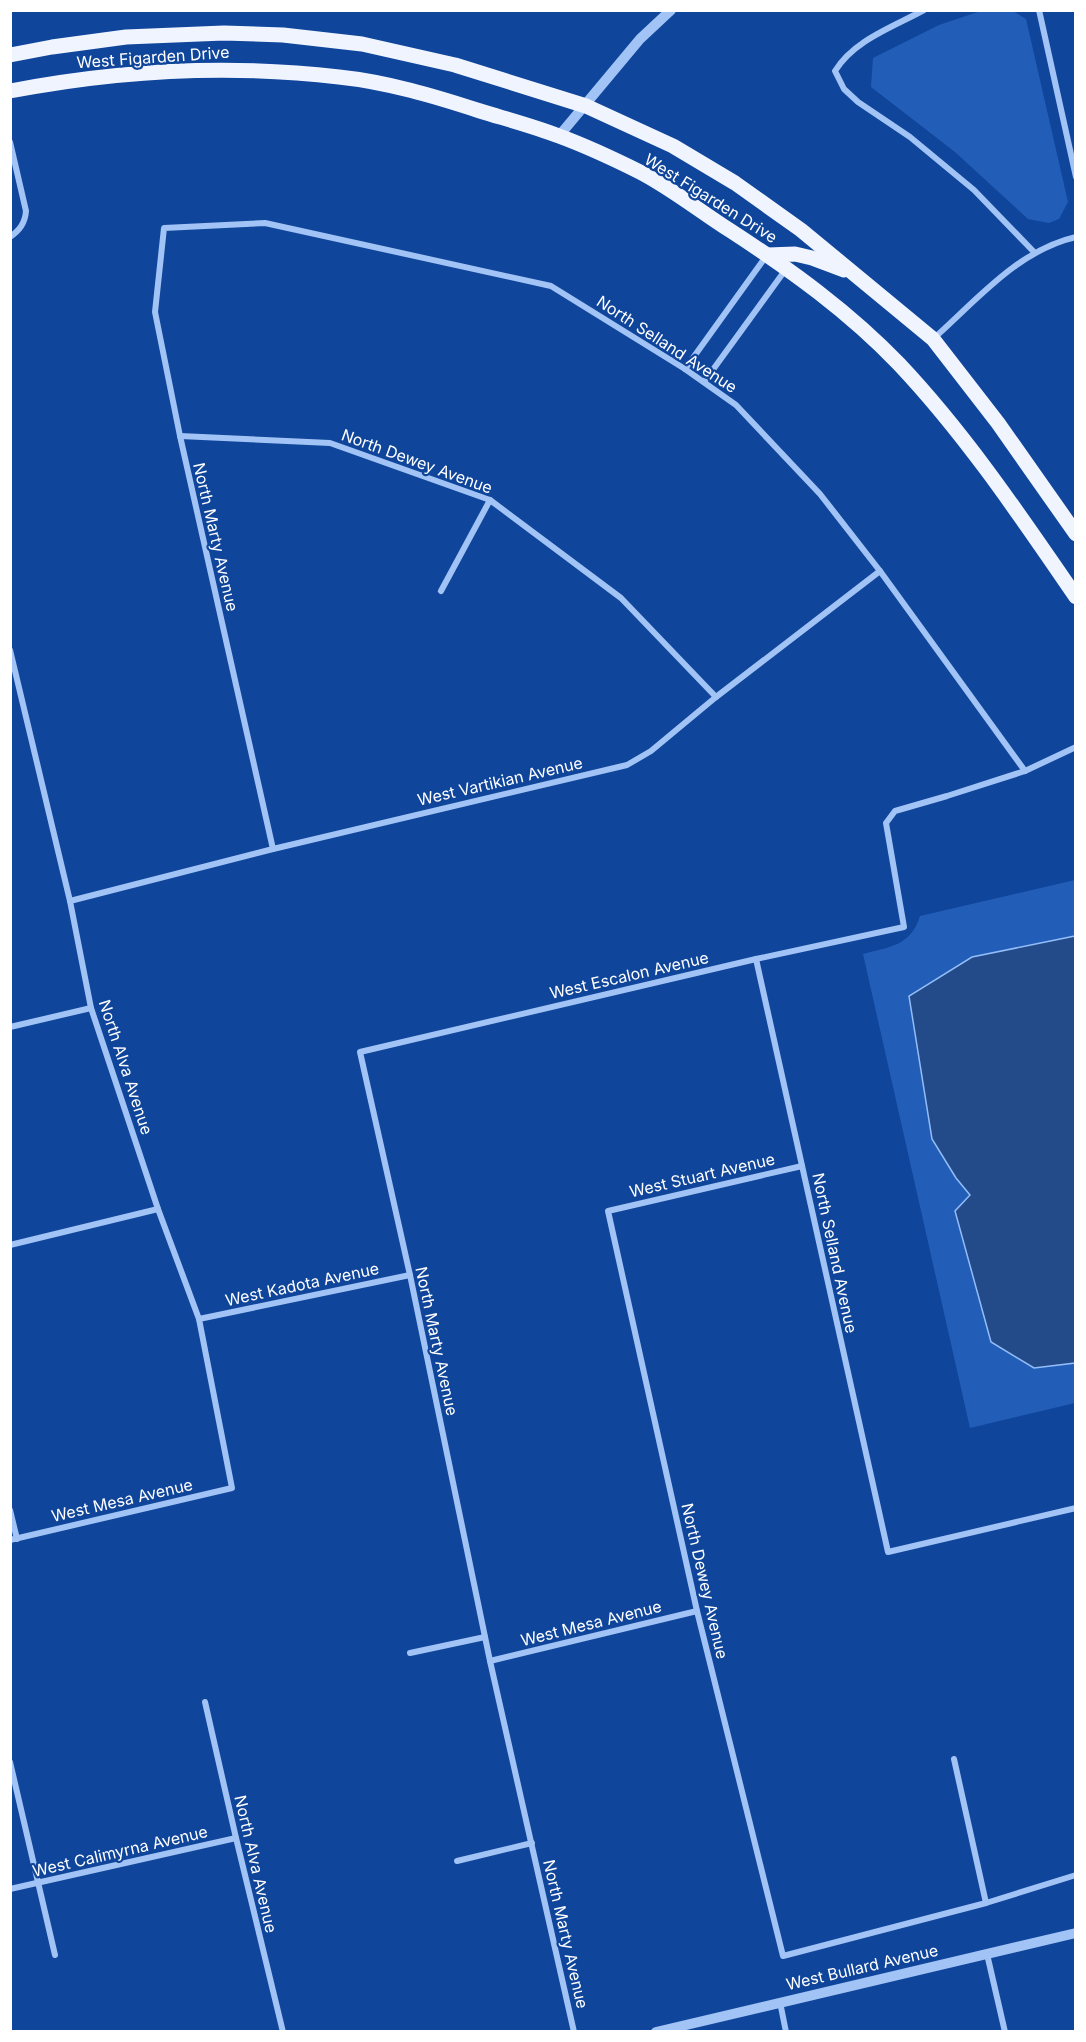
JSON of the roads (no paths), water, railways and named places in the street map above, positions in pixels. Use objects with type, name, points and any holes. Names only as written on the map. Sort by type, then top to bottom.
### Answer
[{"type":"main road","name":"West Figarden Drive","points":[[10,55],[126,37],[224,33],[283,35],[362,44],[455,65],[586,106],[673,146],[735,183],[801,230],[933,339],[998,423],[1076,534]]},
{"type":"main road","name":"West Figarden Drive","points":[[10,91],[57,82],[124,74],[192,70],[253,70],[330,76],[426,93],[559,136],[643,174],[768,255],[847,314],[900,365],[960,437],[1020,516],[1076,597]]},
{"type":"main road","points":[[768,255],[795,254],[855,274]]},
{"type":"street","points":[[559,136],[640,39],[671,10]]},
{"type":"street","points":[[924,10],[860,44],[843,58],[835,71],[844,89],[858,102],[909,137],[974,190],[1034,252]]},
{"type":"street","points":[[1039,10],[1076,177]]},
{"type":"street","points":[[10,142],[26,211],[25,220],[19,231],[10,237]]},
{"type":"street","name":"North Selland Avenue","points":[[164,228],[265,223],[551,286],[685,369],[736,405],[820,494],[880,571],[1025,771]]},
{"type":"street","name":"North Marty Avenue","points":[[164,228],[155,312],[180,436],[273,849]]},
{"type":"street","points":[[933,339],[1014,266],[1034,252],[1057,241],[1076,237]]},
{"type":"street","points":[[685,369],[768,255]]},
{"type":"street","points":[[704,382],[786,269]]},
{"type":"street","name":"North Dewey Avenue","points":[[180,436],[330,443],[490,500],[621,598],[716,697]]},
{"type":"street","points":[[441,591],[490,500]]},
{"type":"street","name":"West Vartikian Avenue","points":[[70,901],[273,849],[627,765],[651,750],[880,571]]},
{"type":"street","name":"North Alva Avenue","points":[[10,650],[14,680],[70,901],[91,1008],[158,1209],[199,1319],[232,1488]]},
{"type":"street","points":[[1025,771],[1076,747]]},
{"type":"street","name":"West Escalon Avenue","points":[[360,1052],[756,959],[904,927],[886,823],[895,811],[1025,771]]},
{"type":"street","name":"North Selland Avenue","points":[[756,959],[888,1552],[1076,1508]]},
{"type":"street","points":[[10,1027],[91,1008]]},
{"type":"street","name":"North Marty Avenue","points":[[360,1052],[410,1275],[490,1661],[574,2031]]},
{"type":"street","name":"West Stuart Avenue","points":[[608,1211],[802,1166]]},
{"type":"street","points":[[10,1245],[158,1209]]},
{"type":"street","name":"North Dewey Avenue","points":[[608,1211],[697,1611],[783,1956]]},
{"type":"street","name":"West Kadota Avenue","points":[[199,1319],[410,1275]]},
{"type":"street","name":"West Mesa Avenue","points":[[10,1510],[14,1539],[232,1488]]},
{"type":"street","name":"West Mesa Avenue","points":[[490,1661],[697,1611]]},
{"type":"street","points":[[410,1653],[485,1637]]},
{"type":"street","name":"North Alva Avenue","points":[[205,1702],[283,2031]]},
{"type":"street","points":[[954,1759],[986,1903]]},
{"type":"street","points":[[10,1762],[55,1955]]},
{"type":"street","name":"West Calimyrna Avenue","points":[[10,1889],[236,1838]]},
{"type":"street","name":"North Marty Avenue","points":[[457,1861],[532,1843]]},
{"type":"street","name":"West Bullard Avenue","points":[[783,1956],[986,1903],[1076,1875]]},
{"type":"street","name":"West Bullard Avenue","points":[[656,2031],[1076,1933]]},
{"type":"street","points":[[987,1954],[1005,2031]]},
{"type":"street","points":[[780,2002],[786,2031]]}]
